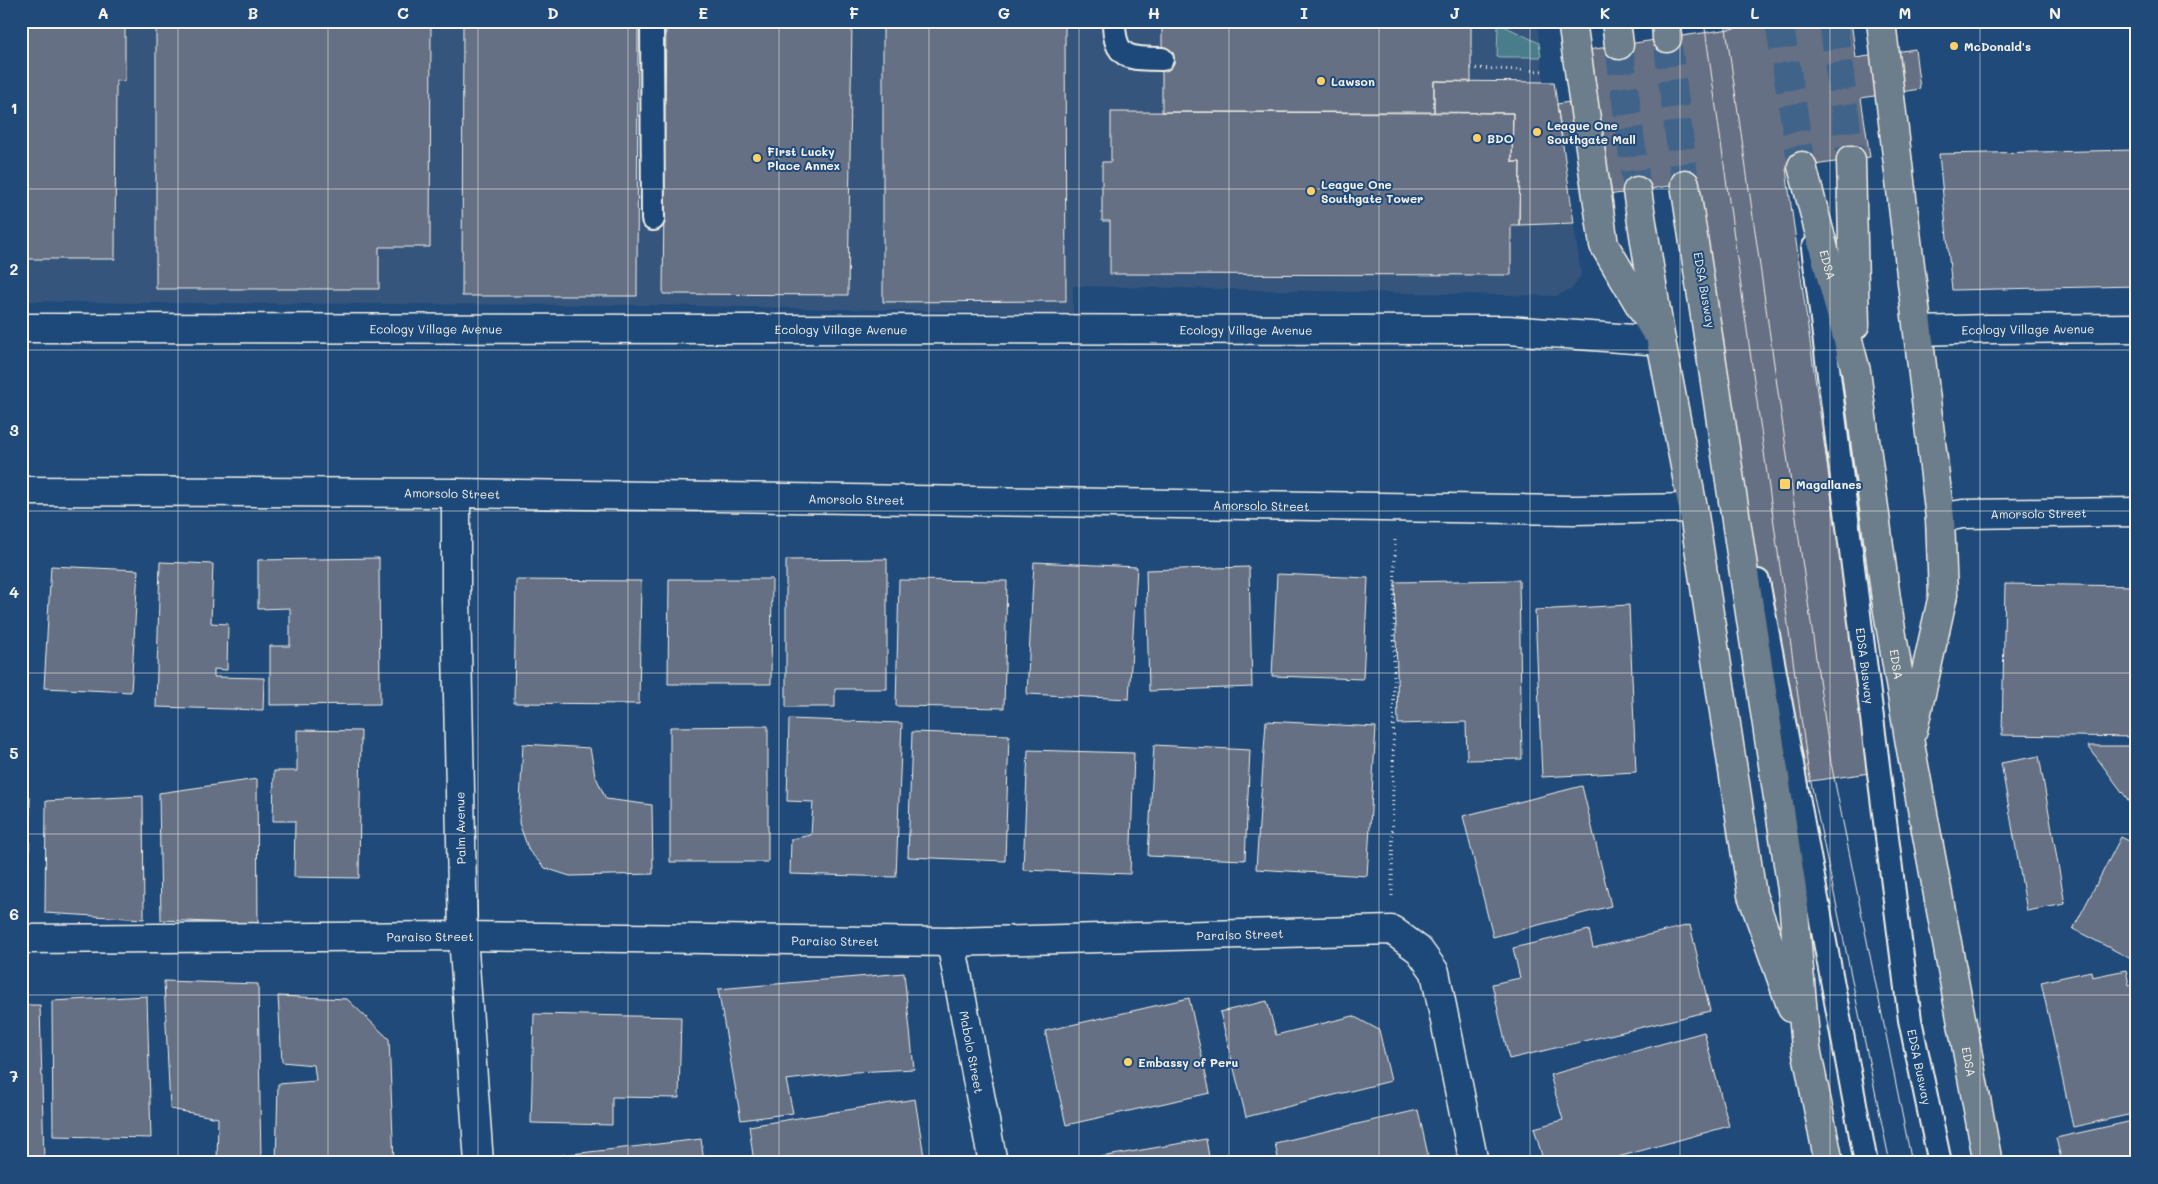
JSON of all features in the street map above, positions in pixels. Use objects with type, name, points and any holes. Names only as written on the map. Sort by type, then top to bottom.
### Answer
[{"type":"highway","points":[[1881,21],[1940,518],[1943,595],[1910,744]]},
{"type":"highway","points":[[1569,22],[1604,245],[1661,341]]},
{"type":"highway","points":[[1851,160],[1856,371]]},
{"type":"highway","name":"EDSA","points":[[1802,166],[1856,371],[1886,599],[1910,744],[1988,1163]]},
{"type":"highway","points":[[1685,184],[1792,890],[1806,1048],[1829,1163]]},
{"type":"highway","points":[[1637,191],[1661,341],[1693,508],[1752,895],[1806,1048]]},
{"type":"street","name":"Ecology Village Avenue","points":[[21,328],[1508,330],[1661,341]]},
{"type":"street","name":"Ecology Village Avenue","points":[[1919,331],[2137,328]]},
{"type":"street","name":"Amorsolo Street","points":[[21,491],[456,493],[1580,510],[1693,508]]},
{"type":"street","name":"Palm Avenue","points":[[456,493],[456,608],[462,936],[479,1163]]},
{"type":"street","name":"Amorsolo Street","points":[[1940,518],[1963,514],[2137,512]]},
{"type":"street","name":"Paraiso Street","points":[[21,940],[462,936],[951,942],[1392,930]]},
{"type":"street","points":[[1392,930],[1420,950],[1435,972],[1474,1163]]},
{"type":"street","name":"Mabolo Street","points":[[951,942],[992,1163]]},
{"type":"lane","points":[[652,21],[653,219]]},
{"type":"lane","points":[[1114,21],[1116,44],[1121,52],[1138,59],[1162,59]]},
{"type":"lane","name":"EDSA Busway","points":[[1802,166],[1910,1020],[1940,1163]]},
{"type":"lane","name":"EDSA Busway","points":[[1685,184],[1866,1163]]},
{"type":"path","points":[[1471,68],[1548,71]]},
{"type":"path","points":[[1392,930],[1395,507]]},
{"type":"shaded area","points":[[21,21],[1537,21],[1544,82],[1554,82],[1581,275],[1572,289],[1556,296],[1073,286],[1073,314],[651,305],[21,301]]},
{"type":"green space","points":[[1498,23],[1539,43],[1541,57],[1497,57]]},
{"type":"building","points":[[21,21],[125,21],[125,81],[116,80],[115,259],[21,259]]},
{"type":"building","points":[[156,21],[431,21],[430,247],[379,247],[379,289],[156,289]]},
{"type":"building","points":[[463,21],[638,21],[637,296],[462,296]]},
{"type":"building","name":"First Lucky Place Annex","points":[[666,21],[852,21],[848,295],[663,294]]},
{"type":"building","points":[[883,21],[1065,21],[1066,301],[883,302]]},
{"type":"building","points":[[1162,21],[1471,21],[1471,82],[1434,81],[1434,112],[1162,112]]},
{"type":"building","name":"Magallanes","points":[[1783,21],[1851,21],[1856,58],[1915,49],[1920,89],[1861,98],[1870,157],[1786,169],[1870,773],[1781,785],[1697,182],[1608,195],[1600,136],[1562,141],[1557,104],[1595,98],[1588,50]]},
{"type":"building","points":[[1434,81],[1554,82],[1574,223],[1519,225],[1520,162],[1512,162],[1513,113],[1434,112]]},
{"type":"building","name":"League One Southgate Tower","points":[[1111,112],[1513,113],[1512,162],[1520,162],[1519,225],[1511,225],[1511,275],[1110,274],[1110,221],[1102,221],[1102,162],[1111,162]]},
{"type":"building","points":[[2137,150],[2137,286],[1952,290],[1939,154]]},
{"type":"building","points":[[379,558],[380,704],[270,705],[270,646],[290,646],[290,608],[258,609],[258,560]]},
{"type":"building","points":[[887,559],[887,689],[835,689],[835,707],[786,707],[786,560]]},
{"type":"building","points":[[160,562],[213,564],[211,623],[228,624],[227,670],[214,669],[214,677],[264,678],[263,710],[156,707]]},
{"type":"building","points":[[1034,562],[1137,567],[1129,699],[1027,694]]},
{"type":"building","points":[[21,565],[25,565],[22,631],[21,631]]},
{"type":"building","points":[[51,566],[138,570],[131,692],[44,688]]},
{"type":"building","points":[[1249,567],[1252,687],[1149,691],[1146,570]]},
{"type":"building","points":[[1277,574],[1368,578],[1363,679],[1272,676]]},
{"type":"building","points":[[669,579],[772,579],[771,684],[668,684]]},
{"type":"building","points":[[516,580],[641,581],[639,704],[514,703]]},
{"type":"building","points":[[899,580],[1007,581],[1004,708],[896,706]]},
{"type":"building","points":[[1519,580],[1522,759],[1467,760],[1466,722],[1398,724],[1395,582]]},
{"type":"building","points":[[2005,584],[2137,586],[2137,737],[2002,735]]},
{"type":"building","points":[[1629,605],[1636,772],[1542,777],[1535,610]]},
{"type":"building","points":[[789,719],[902,723],[896,877],[790,874],[791,839],[811,835],[813,802],[787,801]]},
{"type":"building","points":[[1266,721],[1376,727],[1367,876],[1256,869]]},
{"type":"building","points":[[768,726],[768,862],[670,862],[670,727]]},
{"type":"building","points":[[297,730],[361,731],[359,878],[294,877],[295,821],[273,821],[274,771],[297,771]]},
{"type":"building","points":[[912,732],[1009,735],[1005,861],[908,857]]},
{"type":"building","points":[[523,744],[590,748],[595,775],[606,799],[652,805],[653,874],[570,876],[545,868],[529,851],[519,823]]},
{"type":"building","points":[[1154,745],[1250,750],[1245,860],[1148,856]]},
{"type":"building","points":[[2088,746],[2137,746],[2137,812]]},
{"type":"building","points":[[1028,750],[1134,753],[1130,874],[1023,870]]},
{"type":"building","points":[[2039,756],[2065,904],[2027,911],[2001,763]]},
{"type":"building","points":[[257,779],[258,924],[161,920],[159,793]]},
{"type":"building","points":[[1582,786],[1611,906],[1493,937],[1463,816]]},
{"type":"building","points":[[143,796],[144,919],[45,913],[46,801]]},
{"type":"building","points":[[30,798],[29,862],[21,862],[21,799]]},
{"type":"building","points":[[2121,837],[2137,845],[2137,962],[2073,929]]},
{"type":"building","points":[[1690,925],[1710,1011],[1509,1059],[1492,984],[1520,978],[1513,948],[1589,930],[1593,948]]},
{"type":"building","points":[[2126,970],[2129,985],[2137,983],[2137,1113],[2073,1127],[2041,982],[2091,971],[2092,977]]},
{"type":"building","points":[[904,973],[914,1069],[855,1072],[786,1080],[793,1113],[741,1120],[718,989]]},
{"type":"building","points":[[164,981],[258,984],[261,1161],[217,1163],[218,1118],[170,1109]]},
{"type":"building","points":[[147,996],[151,1138],[53,1136],[52,1001]]},
{"type":"building","points":[[278,996],[347,999],[389,1039],[394,1163],[276,1163],[278,1084],[316,1081],[314,1065],[282,1062]]},
{"type":"building","name":"Embassy of Peru","points":[[1189,998],[1210,1093],[1066,1125],[1045,1031]]},
{"type":"building","points":[[1267,1001],[1276,1035],[1353,1016],[1379,1030],[1391,1081],[1246,1117],[1220,1012]]},
{"type":"building","points":[[21,1005],[40,1005],[44,1160],[21,1158]]},
{"type":"building","points":[[534,1014],[681,1017],[679,1098],[612,1097],[612,1125],[531,1123]]},
{"type":"building","points":[[1704,1032],[1729,1126],[1597,1163],[1544,1163],[1534,1128],[1563,1120],[1550,1075]]},
{"type":"building","points":[[915,1099],[925,1163],[754,1163],[749,1126]]},
{"type":"building","points":[[1418,1110],[1428,1155],[1402,1161],[1403,1163],[1279,1163],[1275,1143]]},
{"type":"building","points":[[2137,1120],[2137,1163],[2062,1163],[2056,1138]]},
{"type":"building","points":[[701,1139],[704,1163],[556,1163],[555,1156]]},
{"type":"building","points":[[1206,1139],[1210,1163],[1066,1163]]},
{"type":"tunnel","points":[[1779,21],[1802,166]]},
{"type":"tunnel","points":[[1833,21],[1851,160]]},
{"type":"tunnel","points":[[1667,38],[1685,184]]},
{"type":"tunnel","points":[[1619,45],[1637,191]]},
{"type":"tram line","points":[[1704,21],[1808,768],[1890,1163]]},
{"type":"tram line","points":[[1725,21],[1831,763],[1912,1163]]},
{"type":"place","name":"McDonald's","points":[[1954,46]]},
{"type":"place","name":"Lawson","points":[[1321,81]]},
{"type":"place","name":"League One Southgate Mall","points":[[1537,132]]},
{"type":"place","name":"BDO","points":[[1477,138]]},
{"type":"place","name":"First Lucky Place Annex","points":[[757,158]]},
{"type":"place","name":"League One Southgate Tower","points":[[1311,191]]},
{"type":"place","name":"Magallanes","points":[[1785,484]]},
{"type":"place","name":"Embassy of Peru","points":[[1128,1062]]}]
